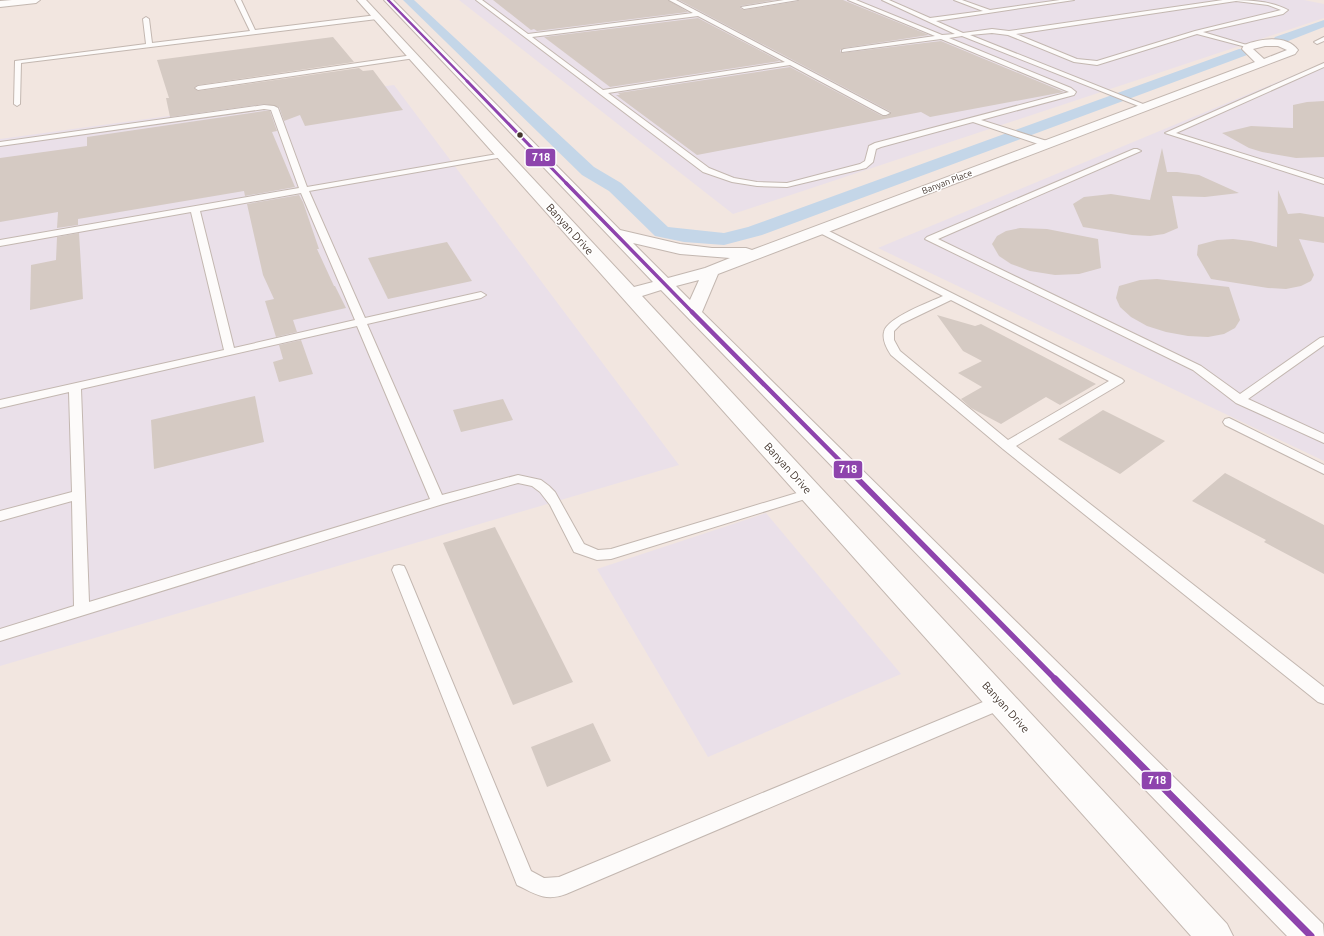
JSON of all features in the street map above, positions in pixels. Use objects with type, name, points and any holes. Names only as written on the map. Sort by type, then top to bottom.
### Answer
[{"type":"street","points":[[0,4],[36,0]]},
{"type":"street","name":"Banyan Drive","points":[[361,0],[1215,936]]},
{"type":"street","points":[[388,0],[665,285],[1311,936]]},
{"type":"street","name":"Banyan Place","points":[[629,294],[711,271],[1293,50],[1289,46],[1272,43],[1259,43],[1248,47]]},
{"type":"street","points":[[1248,47],[1247,49],[1262,63]]},
{"type":"street","points":[[617,234],[660,246],[699,252],[725,254],[761,252]]},
{"type":"street","points":[[693,312],[711,271]]},
{"type":"lane","points":[[238,0],[253,32]]},
{"type":"lane","points":[[479,0],[706,170],[732,180],[757,184],[787,185],[863,166],[869,162],[872,148],[878,145],[1072,94],[1073,92],[1070,89],[851,0]]},
{"type":"lane","points":[[672,0],[886,113]]},
{"type":"lane","points":[[744,7],[795,0]]},
{"type":"lane","points":[[886,0],[961,34],[1146,107]]},
{"type":"lane","points":[[957,0],[989,12]]},
{"type":"lane","points":[[1044,0],[1052,3]]},
{"type":"lane","points":[[930,20],[1071,0]]},
{"type":"lane","points":[[844,51],[961,34],[992,31],[1009,33],[1234,0]]},
{"type":"lane","points":[[1009,33],[1076,60],[1097,63],[1197,32],[1282,13],[1285,10],[1270,4],[1238,0]]},
{"type":"lane","points":[[527,36],[698,14]]},
{"type":"lane","points":[[17,104],[17,62],[30,59],[150,44],[377,17]]},
{"type":"lane","points":[[146,19],[150,44]]},
{"type":"lane","points":[[1197,32],[1248,47]]},
{"type":"lane","points":[[1317,42],[1324,39]]},
{"type":"lane","points":[[198,88],[413,57]]},
{"type":"lane","points":[[602,92],[791,63]]},
{"type":"lane","points":[[1324,65],[1170,133],[1324,182]]},
{"type":"lane","points":[[0,144],[271,106],[274,108],[304,190],[438,501]]},
{"type":"lane","points":[[973,120],[1047,144]]},
{"type":"lane","points":[[1137,151],[930,239],[1197,368],[1240,400],[1324,439]]},
{"type":"lane","points":[[0,243],[503,156]]},
{"type":"lane","points":[[195,209],[230,352]]},
{"type":"lane","points":[[821,230],[1118,380],[1007,446]]},
{"type":"lane","points":[[0,404],[480,295]]},
{"type":"lane","points":[[952,296],[897,322],[890,331],[889,340],[896,353],[1007,446],[1324,697]]},
{"type":"lane","points":[[1240,400],[1324,340]]},
{"type":"lane","points":[[75,387],[82,610]]},
{"type":"lane","points":[[1229,422],[1324,470]]},
{"type":"lane","points":[[0,636],[438,501],[518,479],[539,484],[549,493],[579,548],[597,555],[611,554],[810,493]]},
{"type":"lane","points":[[0,516],[78,495]]},
{"type":"lane","points":[[399,570],[524,878],[543,888],[559,886],[1001,702]]},
{"type":"shaded area","points":[[459,0],[1304,0],[1324,4],[1324,18],[733,214]]},
{"type":"shaded area","points":[[1324,63],[1324,461],[878,248],[1316,66]]},
{"type":"shaded area","points":[[394,85],[679,465],[0,666],[0,139]]},
{"type":"shaded area","points":[[766,513],[901,674],[708,757],[597,569]]},
{"type":"building","points":[[493,0],[668,0],[688,12],[537,31],[534,29],[531,30]]},
{"type":"building","points":[[679,0],[775,0],[740,6],[740,8],[744,10],[799,0],[843,0],[929,35],[844,48],[840,50],[841,53],[941,41],[1064,92],[930,117],[921,112],[697,155],[616,95],[620,95],[618,93],[790,67],[882,116],[887,116],[891,112]]},
{"type":"building","points":[[698,18],[780,61],[610,87],[544,37]]},
{"type":"building","points":[[333,37],[354,62],[198,85],[194,88],[198,91],[359,68],[363,71],[373,70],[403,110],[305,126],[300,115],[284,121],[279,107],[264,104],[170,117],[166,98],[169,98],[157,60]]},
{"type":"building","points":[[1324,101],[1324,157],[1296,158],[1262,152],[1249,148],[1222,133],[1251,126],[1293,128],[1293,105]]},
{"type":"building","points":[[270,111],[277,131],[272,132],[295,187],[245,196],[244,191],[78,219],[78,225],[57,228],[58,212],[0,222],[0,158],[87,146],[87,137]]},
{"type":"building","points":[[1162,148],[1167,172],[1199,175],[1239,193],[1205,197],[1172,196],[1178,228],[1164,234],[1150,236],[1132,235],[1083,227],[1073,204],[1084,197],[1111,194],[1150,200]]},
{"type":"building","points":[[1278,190],[1288,214],[1300,213],[1324,217],[1324,243],[1299,239],[1314,275],[1311,281],[1301,286],[1286,289],[1268,288],[1211,279],[1197,255],[1198,245],[1217,240],[1233,239],[1251,241],[1277,247]]},
{"type":"building","points":[[299,195],[303,202],[319,249],[317,249],[346,308],[293,320],[297,332],[276,337],[265,301],[274,299],[263,275],[247,204]]},
{"type":"building","points":[[1020,228],[1047,229],[1098,239],[1101,268],[1079,274],[1055,275],[1030,271],[1011,264],[999,256],[992,244],[997,236],[1006,231]]},
{"type":"building","points":[[79,233],[83,299],[30,310],[31,265],[56,260],[57,237]]},
{"type":"building","points":[[447,242],[472,281],[388,299],[368,258]]},
{"type":"building","points":[[1157,279],[1229,287],[1240,320],[1235,328],[1224,334],[1208,337],[1188,336],[1166,332],[1147,326],[1131,317],[1120,307],[1116,298],[1119,286],[1140,280]]},
{"type":"building","points":[[937,315],[975,326],[981,324],[1096,384],[1060,405],[1046,397],[1001,424],[971,408],[961,399],[982,387],[958,373],[982,361],[963,351]]},
{"type":"building","points":[[301,340],[313,374],[279,382],[273,362],[283,359],[279,345]]},
{"type":"building","points":[[255,396],[264,442],[154,469],[151,420]]},
{"type":"building","points":[[503,399],[513,420],[461,432],[453,410]]},
{"type":"building","points":[[1103,410],[1165,441],[1120,474],[1058,439]]},
{"type":"building","points":[[1225,473],[1324,525],[1324,574],[1264,542],[1266,540],[1192,501]]},
{"type":"building","points":[[495,527],[573,682],[513,705],[443,543]]},
{"type":"building","points":[[593,723],[611,761],[547,787],[531,747]]},
{"type":"waterway","points":[[408,0],[588,171],[615,187],[662,232],[684,236],[724,239],[755,231],[1243,52]]},
{"type":"waterway","points":[[1279,40],[1324,23]]},
{"type":"transit line","name":"718","points":[[388,0],[665,285],[1311,936]]}]
